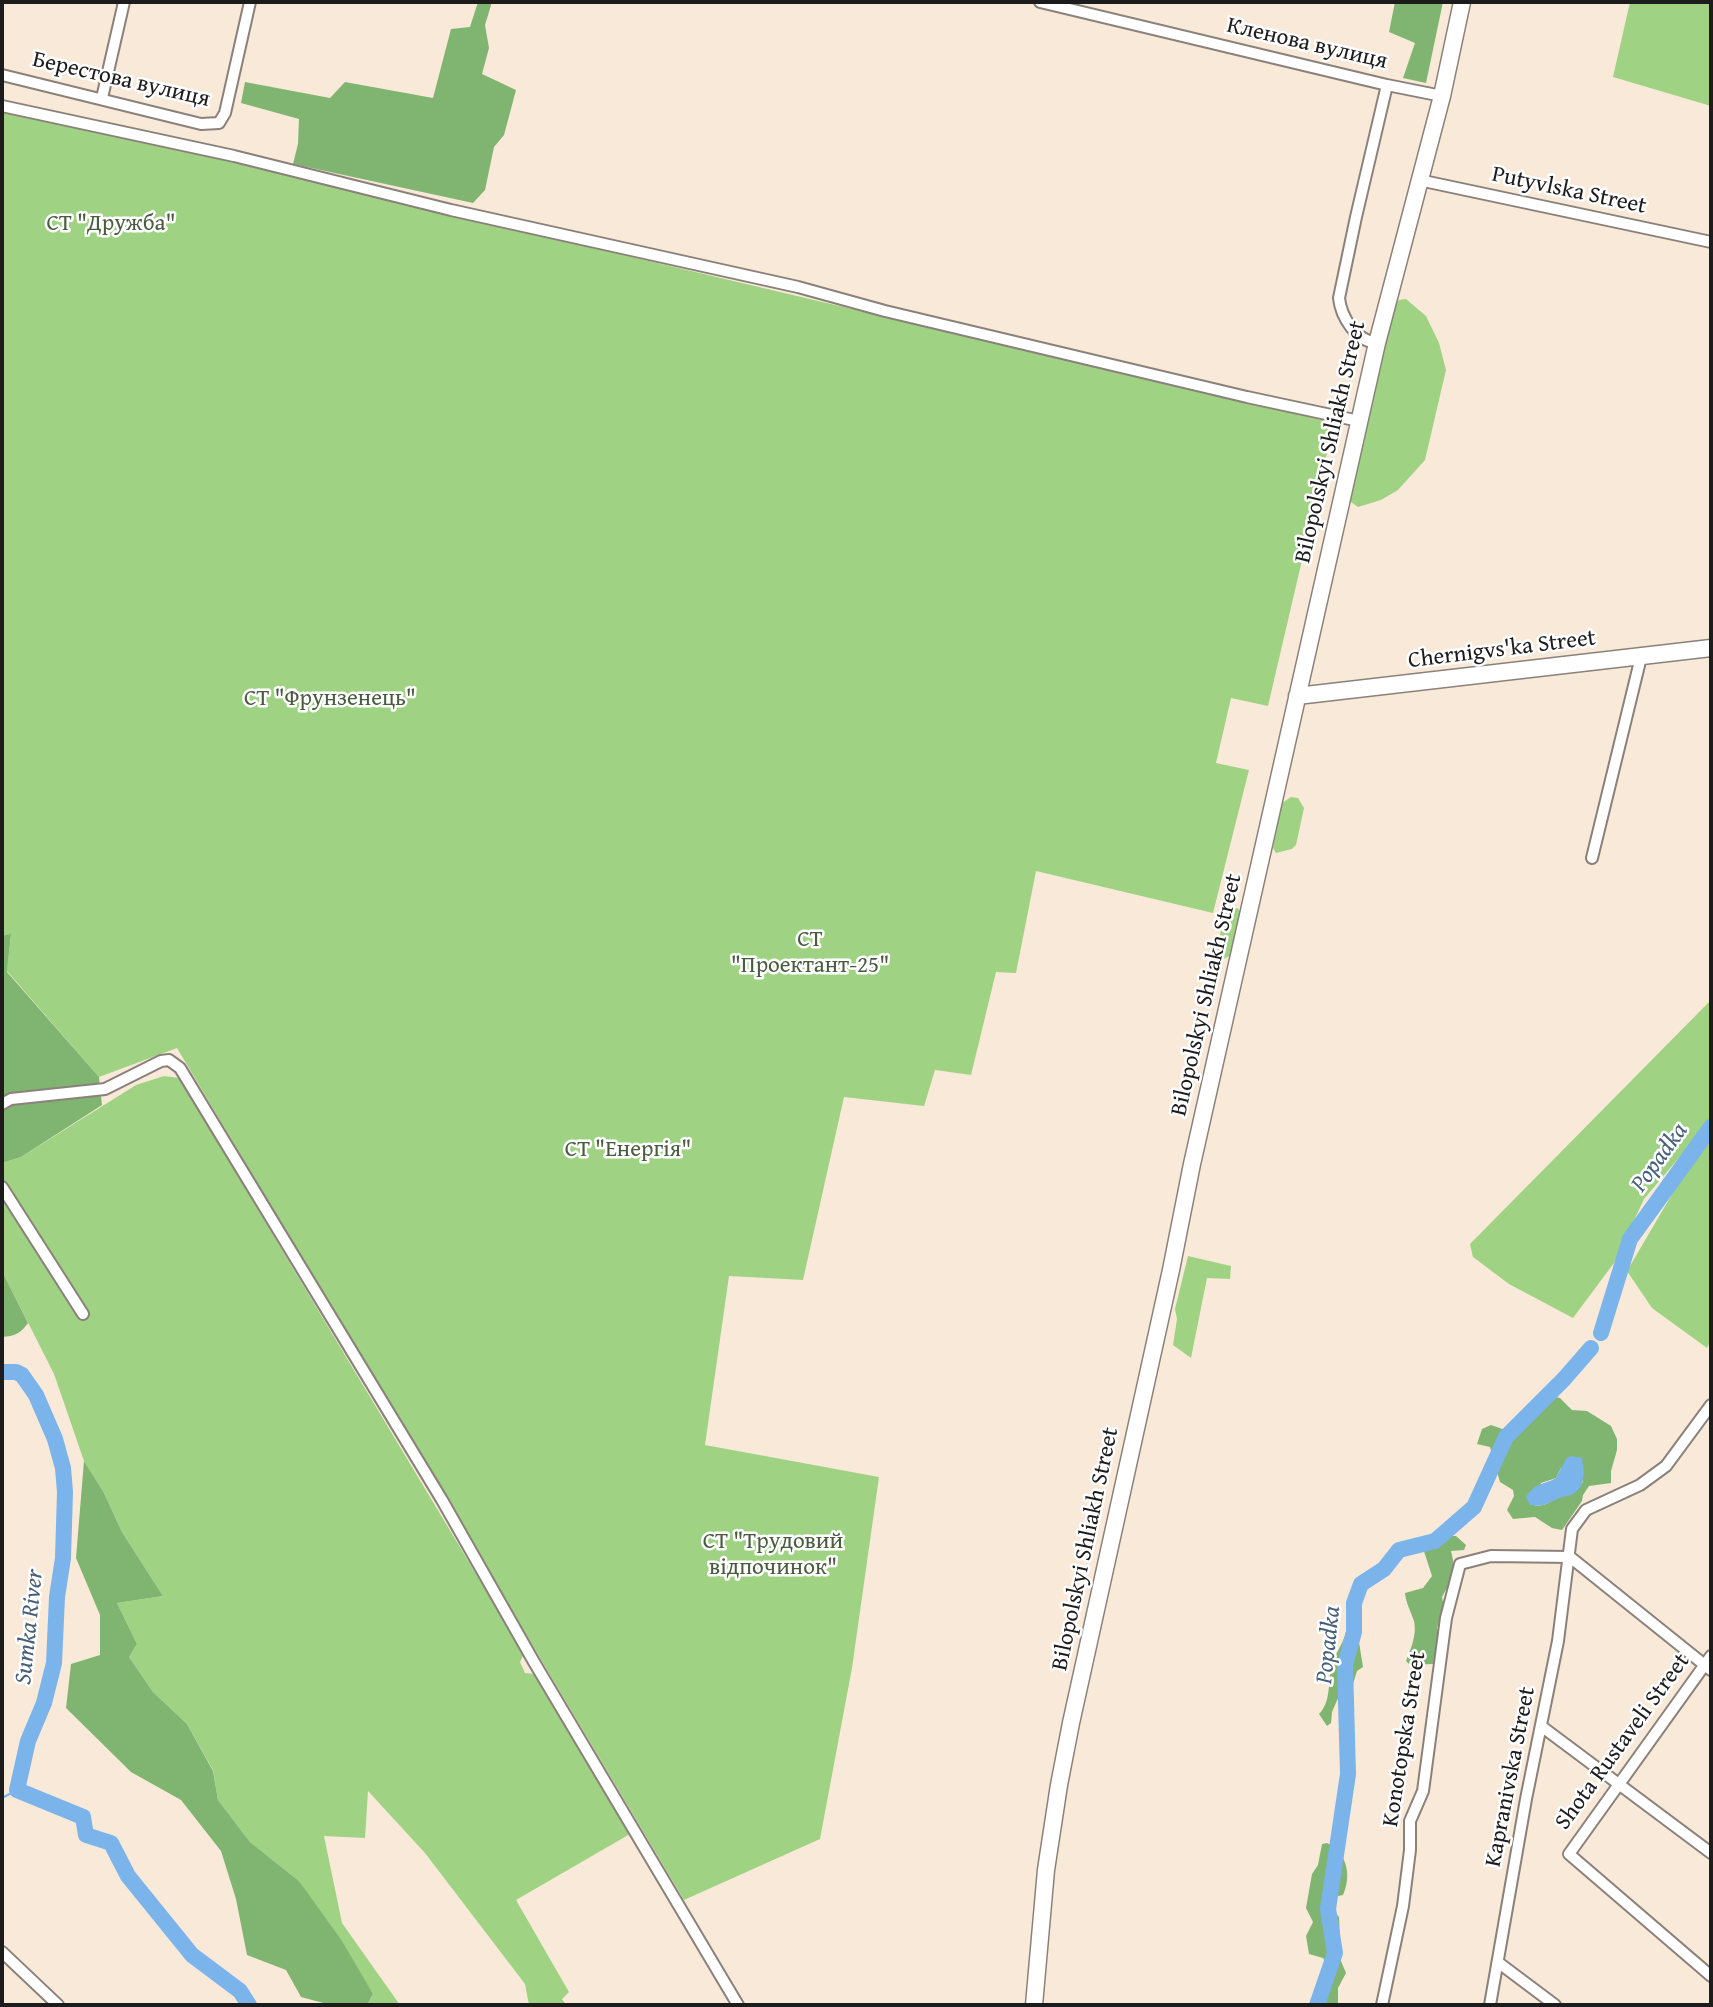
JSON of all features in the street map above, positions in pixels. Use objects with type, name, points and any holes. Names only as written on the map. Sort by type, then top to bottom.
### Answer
[{"type":"main road","name":"Bilopolskyi Shliakh Street","points":[[1034,2005],[1046,1870],[1061,1772],[1192,1164],[1359,421],[1442,96],[1462,2]]},
{"type":"main road","name":"Chernigvs'ka Street","points":[[1297,696],[1711,648]]},
{"type":"street","points":[[102,98],[124,2]]},
{"type":"street","name":"Берестова вулиця","points":[[2,75],[201,124],[219,123],[225,113],[250,2]]},
{"type":"street","name":"Кленова вулиця","points":[[1040,2],[1442,96]]},
{"type":"street","points":[[1377,344],[1358,336],[1340,310],[1339,298],[1387,85]]},
{"type":"street","points":[[2,106],[234,156],[451,210],[798,287],[911,318],[1359,421]]},
{"type":"street","name":"Putyvlska Street","points":[[1419,180],[1711,242]]},
{"type":"street","points":[[1592,858],[1641,657]]},
{"type":"street","points":[[2,1104],[11,1099],[105,1089],[161,1061],[169,1060],[180,1068],[442,1500],[534,1662],[738,2005]]},
{"type":"street","points":[[2,1187],[83,1314]]},
{"type":"street","name":"Kapranivska Street","points":[[1490,2005],[1526,1799],[1558,1641],[1573,1529],[1586,1510],[1640,1485],[1666,1466],[1711,1405]]},
{"type":"street","name":"Konotopska Street","points":[[1382,2005],[1403,1906],[1410,1850],[1410,1821],[1423,1791],[1446,1618],[1460,1564],[1491,1556],[1570,1557]]},
{"type":"street","points":[[1570,1557],[1709,1663]]},
{"type":"street","name":"Shota Rustaveli Street","points":[[1709,1663],[1619,1782],[1569,1854],[1711,1976]]},
{"type":"street","points":[[1541,1726],[1711,1853]]},
{"type":"street","points":[[2,1952],[58,2005]]},
{"type":"street","points":[[1499,1963],[1555,2005]]},
{"type":"green space","points":[[478,2],[492,2],[485,25],[489,48],[482,74],[516,90],[504,135],[494,147],[485,190],[473,203],[293,164],[298,144],[299,119],[241,103],[245,82],[330,98],[345,82],[433,98],[451,29],[470,27]]},
{"type":"green space","points":[[1395,2],[1443,2],[1426,83],[1403,78],[1415,43],[1389,32]]},
{"type":"green space","points":[[1630,2],[1711,2],[1711,106],[1613,77]]},
{"type":"green space","name":"СТ \"Фрунзенець\"","points":[[2,108],[1334,423],[1268,706],[1231,698],[1216,763],[1249,770],[1213,913],[1036,871],[1016,973],[996,972],[971,1075],[935,1070],[924,1106],[844,1097],[803,1280],[729,1276],[705,1445],[879,1477],[852,1668],[820,1839],[684,1900],[177,1048],[99,1077],[7,971],[11,935],[2,936]]},
{"type":"green space","points":[[1406,299],[1426,316],[1439,343],[1446,370],[1425,460],[1398,490],[1381,500],[1358,507],[1351,502],[1350,495],[1395,305],[1399,300]]},
{"type":"green space","points":[[1291,797],[1298,798],[1304,808],[1296,845],[1292,849],[1276,853],[1273,848],[1282,803]]},
{"type":"green space","points":[[1237,908],[1241,912],[1232,955],[1221,960],[1216,958],[1223,918],[1229,909]]},
{"type":"green space","points":[[11,934],[7,972],[99,1077],[102,1105],[21,1157],[2,1163],[2,936]]},
{"type":"green space","points":[[1711,1000],[1711,1120],[1644,1199],[1614,1263],[1573,1318],[1509,1284],[1473,1257],[1470,1244]]},
{"type":"green space","points":[[164,1076],[179,1078],[524,1654],[520,1662],[525,1673],[535,1674],[630,1834],[516,1900],[569,1992],[562,1999],[566,2005],[529,2005],[525,1984],[425,1853],[368,1791],[365,1838],[324,1836],[342,1923],[400,2005],[367,2005],[373,1994],[299,1881],[250,1842],[218,1800],[213,1770],[187,1724],[153,1692],[129,1657],[137,1644],[117,1603],[163,1596],[122,1532],[103,1491],[84,1461],[54,1374],[2,1271],[2,1163],[21,1157],[136,1085]]},
{"type":"green space","points":[[1711,1141],[1711,1340],[1707,1348],[1652,1308],[1627,1271],[1691,1162]]},
{"type":"green space","points":[[1188,1256],[1231,1266],[1230,1279],[1207,1278],[1191,1358],[1173,1345],[1177,1319],[1175,1309]]},
{"type":"green space","points":[[2,1271],[28,1323],[17,1334],[2,1337]]},
{"type":"green space","points":[[1544,1394],[1560,1398],[1572,1410],[1587,1411],[1611,1426],[1617,1439],[1611,1483],[1589,1486],[1562,1530],[1552,1528],[1535,1517],[1513,1519],[1507,1510],[1514,1496],[1513,1490],[1500,1482],[1490,1447],[1477,1444],[1482,1429],[1491,1425],[1511,1432],[1521,1430],[1533,1407]],"holes":[[[1561,1468],[1583,1481],[1573,1492],[1545,1505],[1535,1506],[1541,1483],[1556,1478]]]},
{"type":"green space","points":[[84,1461],[103,1491],[122,1532],[163,1596],[117,1603],[137,1644],[129,1657],[153,1692],[187,1724],[213,1771],[218,1800],[250,1842],[299,1881],[342,1941],[373,1994],[367,2005],[331,2005],[301,1997],[286,1970],[247,1955],[236,1899],[221,1851],[181,1800],[131,1772],[66,1708],[71,1664],[100,1655],[100,1615],[76,1558]]},
{"type":"green space","points":[[1435,1536],[1456,1536],[1466,1545],[1464,1550],[1451,1551],[1452,1585],[1442,1597],[1444,1607],[1437,1628],[1441,1639],[1433,1664],[1410,1665],[1406,1661],[1415,1626],[1405,1593],[1423,1588],[1432,1576],[1421,1542]]},
{"type":"green space","points":[[1350,1601],[1357,1603],[1362,1620],[1358,1636],[1363,1667],[1357,1671],[1352,1687],[1339,1696],[1332,1712],[1331,1723],[1327,1726],[1319,1714],[1327,1698],[1332,1664],[1346,1632]]},
{"type":"green space","points":[[1327,1843],[1339,1853],[1347,1872],[1343,1895],[1338,1896],[1330,1891],[1326,1894],[1326,1902],[1339,1917],[1341,1961],[1346,1973],[1338,1988],[1338,2005],[1320,2005],[1327,1988],[1323,1972],[1326,1962],[1323,1958],[1309,1954],[1306,1936],[1313,1922],[1306,1908],[1312,1874],[1318,1865],[1322,1844]]},
{"type":"water","points":[[1570,1456],[1582,1458],[1583,1478],[1577,1491],[1544,1505],[1530,1505],[1526,1497],[1530,1492],[1556,1478]]},
{"type":"waterway","name":"Popadka","points":[[1601,1333],[1630,1239],[1711,1127]]},
{"type":"waterway","name":"Popadka","points":[[1317,2005],[1335,1953],[1328,1909],[1348,1774],[1345,1665],[1354,1632],[1354,1603],[1361,1584],[1384,1569],[1399,1550],[1435,1541],[1474,1507],[1506,1437],[1591,1348]]},
{"type":"waterway","name":"Sumka River","points":[[2,1372],[22,1375],[36,1395],[55,1439],[63,1468],[65,1492],[63,1558],[57,1597],[54,1663],[44,1703],[28,1741],[17,1790],[83,1817],[86,1835],[111,1843],[128,1876],[192,1955],[240,1991],[249,2005]]},
{"type":"waterway","points":[[2,1798],[17,1790]]},
{"type":"park label","name":"СТ \"Дружба\"","points":[[111,224]]},
{"type":"park label","name":"СТ \"Проектант-25\"","points":[[810,953]]},
{"type":"park label","name":"СТ \"Енергія\"","points":[[628,1150]]},
{"type":"park label","name":"СТ \"Трудовий відпочинок\"","points":[[773,1555]]}]
